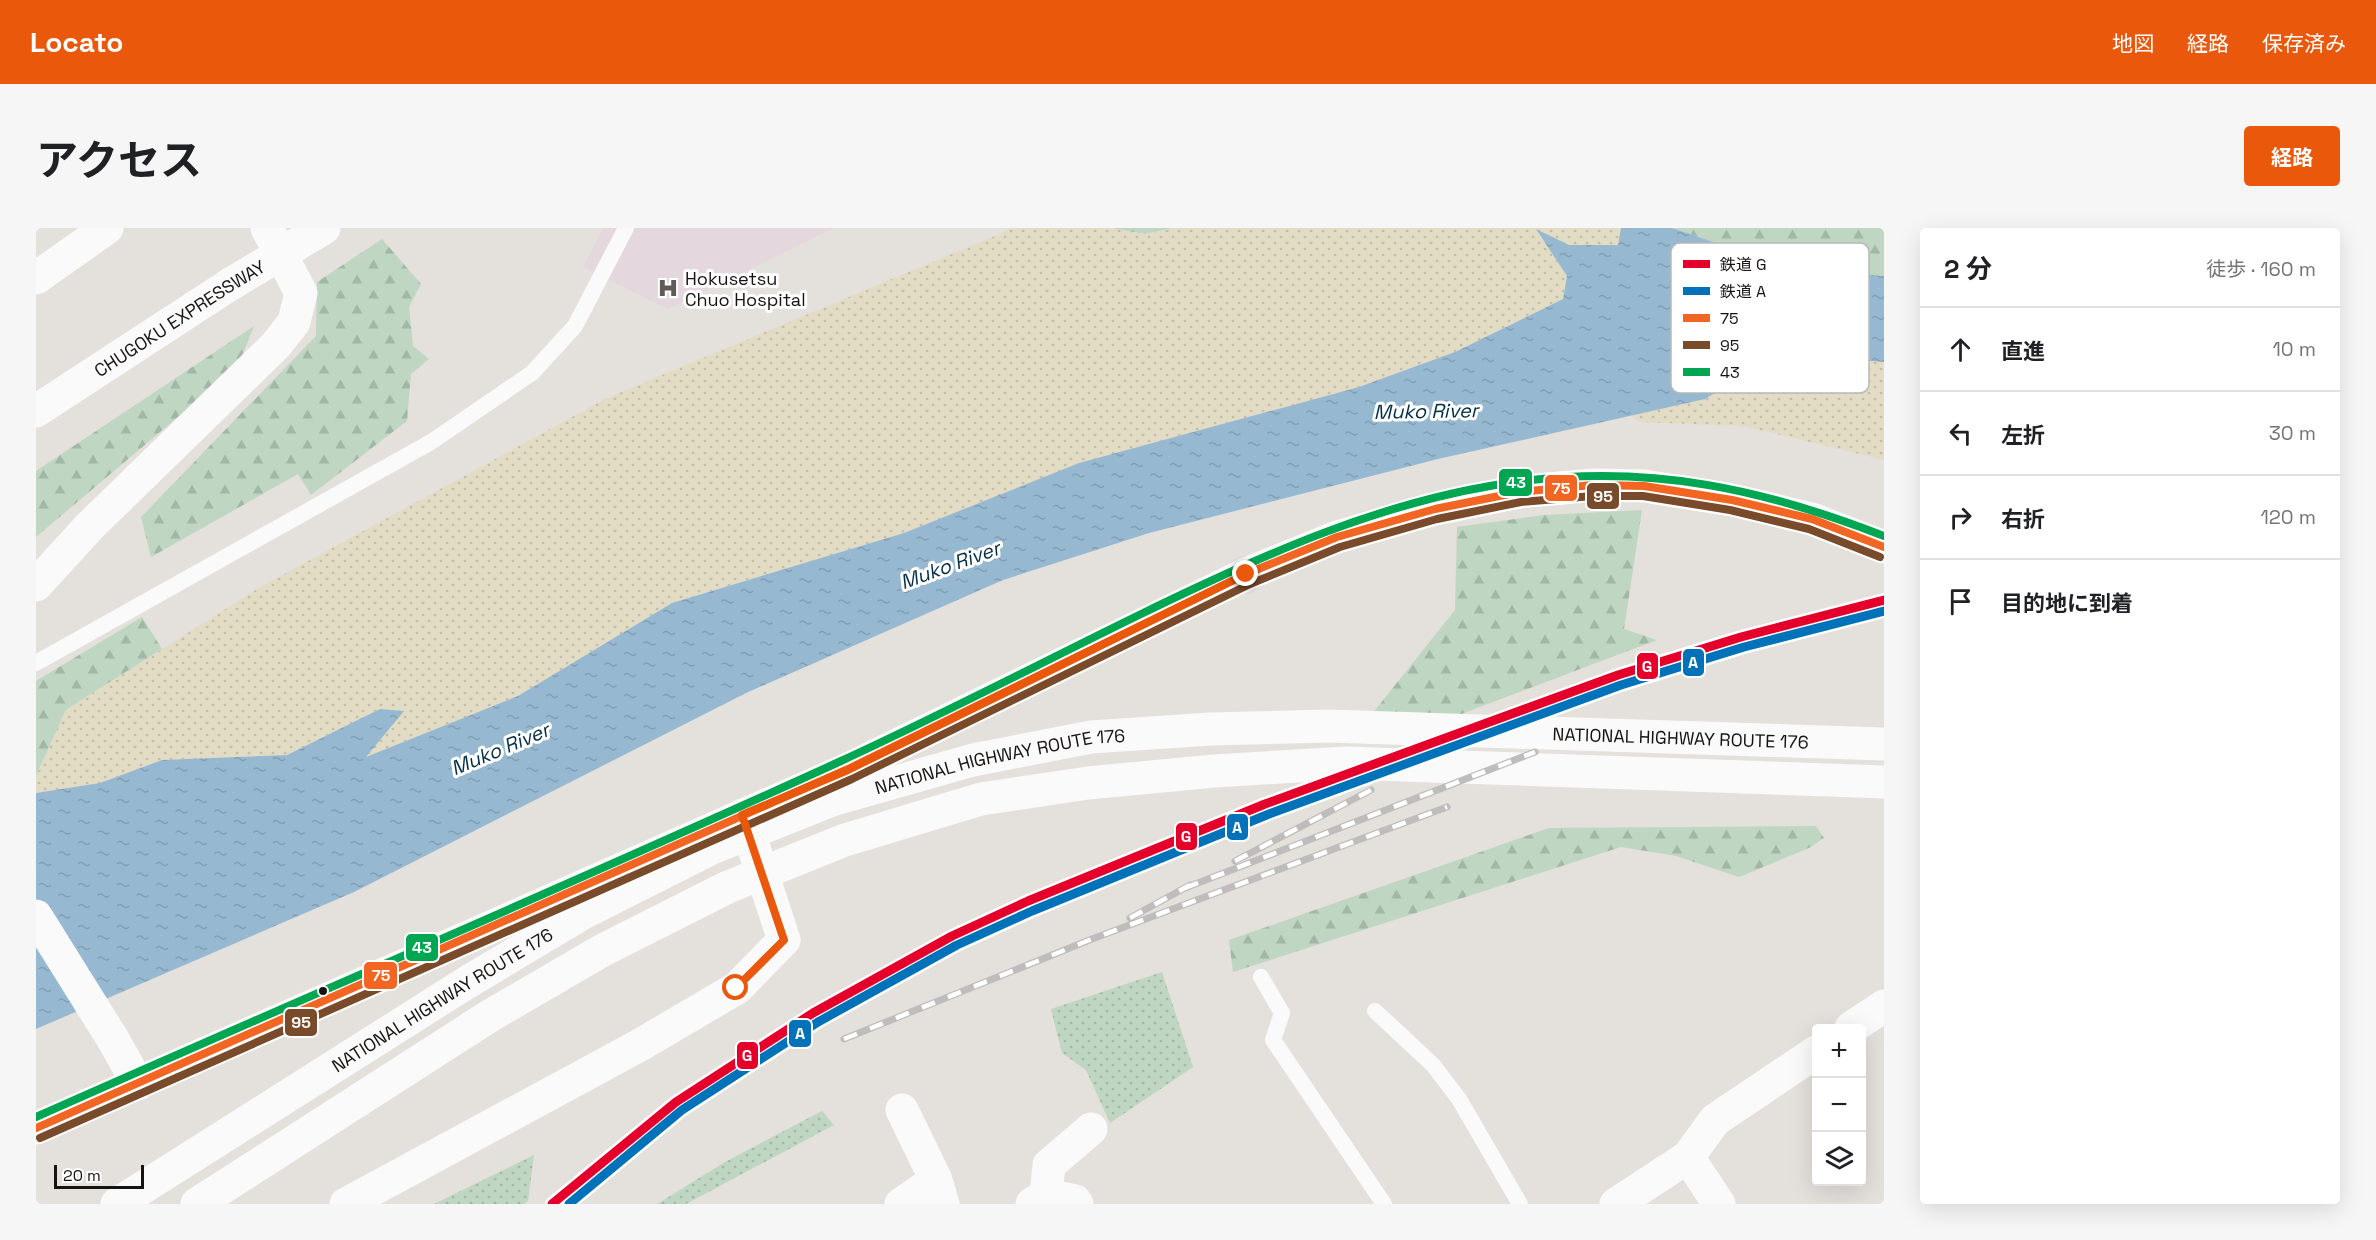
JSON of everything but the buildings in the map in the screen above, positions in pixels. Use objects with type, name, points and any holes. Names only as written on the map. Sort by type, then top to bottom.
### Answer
[{"type":"main road","points":[[36,585],[89,527],[276,345],[294,322],[301,293],[267,228]]},
{"type":"main road","name":"CHUGOKU EXPRESSWAY","points":[[41,407],[229,285],[324,228]]},
{"type":"main road","points":[[36,278],[96,235]]},
{"type":"main road","points":[[36,1128],[848,770],[1246,574],[1337,537],[1435,509],[1519,492],[1593,485],[1644,486],[1732,500],[1812,519],[1884,547]]},
{"type":"main road","name":"NATIONAL HIGHWAY ROUTE 176","points":[[117,1204],[466,983],[583,914],[702,853],[831,800],[973,760],[1091,737],[1211,729],[1329,726],[1884,744]]},
{"type":"main road","name":"NATIONAL HIGHWAY ROUTE 176","points":[[197,1204],[489,1017],[603,950],[728,887],[845,840],[981,799],[1088,783],[1214,771],[1346,763],[1884,782]]},
{"type":"main road","points":[[346,1204],[640,1045],[736,988],[784,940],[742,815]]},
{"type":"main road","points":[[36,916],[114,1041],[138,1084]]},
{"type":"main road","points":[[1858,1024],[1884,1006]]},
{"type":"main road","points":[[1616,1204],[1688,1157],[1715,1120],[1812,1055]]},
{"type":"main road","points":[[901,1204],[940,1192],[902,1110]]},
{"type":"main road","points":[[1077,1204],[1076,1201],[1039,1199],[1049,1165],[1091,1129]]},
{"type":"main road","points":[[1688,1157],[1719,1204]]},
{"type":"lane","points":[[36,663],[431,442],[532,373],[575,326],[626,228]]},
{"type":"lane","points":[[1261,977],[1282,1013],[1273,1040],[1384,1204]]},
{"type":"lane","points":[[1376,1011],[1433,1065],[1459,1099],[1520,1204]]},
{"type":"shaded area","name":"Hokusetsu Chuo Hospital","points":[[603,228],[834,228],[668,309],[583,267]]},
{"type":"green space","points":[[1111,228],[1173,228],[1145,234]]},
{"type":"green space","points":[[1672,228],[1884,228],[1884,276],[1869,275],[1869,243],[1716,243]]},
{"type":"green space","points":[[382,239],[421,284],[409,307],[413,346],[429,359],[411,374],[407,421],[311,495],[298,474],[151,557],[141,517],[316,336],[317,282]]},
{"type":"green space","points":[[254,326],[238,366],[36,537],[36,471]]},
{"type":"green space","points":[[1642,510],[1624,629],[1657,640],[1456,716],[1372,714],[1455,610],[1457,527],[1544,515]]},
{"type":"green space","points":[[142,617],[162,649],[66,710],[36,776],[36,681]]},
{"type":"green space","points":[[1816,826],[1824,838],[1809,848],[1739,877],[1676,856],[1621,847],[1233,972],[1229,940],[1549,828]]},
{"type":"green space","points":[[1162,972],[1193,1067],[1110,1123],[1086,1070],[1062,1053],[1051,1009]]},
{"type":"green space","points":[[822,1111],[834,1125],[686,1204],[657,1204],[725,1162]]},
{"type":"green space","points":[[534,1155],[528,1201],[524,1204],[434,1204]]},
{"type":"sand","points":[[1014,228],[1111,228],[1145,234],[1173,228],[1621,228],[1618,245],[1569,245],[1537,230],[1567,276],[1563,299],[1455,352],[1359,387],[1079,463],[904,533],[672,603],[518,696],[364,758],[403,711],[380,709],[287,755],[162,760],[100,783],[36,793],[36,776],[66,710],[257,589],[607,398]]},
{"type":"sand","points":[[1869,361],[1884,362],[1884,460],[1744,426],[1639,422],[1631,415],[1705,399],[1715,393],[1869,393]]},
{"type":"water","name":"Muko River","points":[[1621,228],[1672,228],[1716,243],[1671,243],[1671,393],[1715,393],[1705,399],[1438,459],[1149,533],[1003,580],[746,693],[354,892],[36,1029],[36,793],[100,783],[162,760],[287,755],[380,709],[404,711],[366,757],[518,696],[672,603],[904,533],[1079,463],[1359,387],[1455,352],[1563,299],[1567,276],[1536,229],[1569,245],[1618,245]]},
{"type":"water","points":[[1869,275],[1884,276],[1884,362],[1869,361]]},
{"type":"railway","points":[[1185,888],[1535,752]]},
{"type":"railway","points":[[1235,861],[1371,790]]},
{"type":"railway","points":[[844,1039],[1092,939],[1447,807]]},
{"type":"railway","points":[[1130,918],[1190,885]]},
{"type":"rail line","name":"G","points":[[552,1204],[676,1102],[813,1013],[952,936],[1028,901],[1265,804],[1618,675],[1741,637],[1884,600]]},
{"type":"rail line","name":"A","points":[[569,1204],[682,1110],[818,1022],[957,945],[1032,911],[1269,814],[1621,685],[1744,647],[1884,611]]},
{"type":"transit line","name":"43","points":[[36,1117],[841,761],[1230,572],[1277,551],[1373,515],[1472,489],[1523,481],[1617,476],[1707,485],[1751,494],[1795,505],[1884,536]]},
{"type":"transit line","name":"75","points":[[36,1128],[848,769],[1246,574],[1337,537],[1435,509],[1519,492],[1593,485],[1644,486],[1732,500],[1812,519],[1884,547]]},
{"type":"transit line","name":"95","points":[[40,1138],[852,779],[1250,584],[1340,547],[1437,519],[1521,502],[1593,496],[1643,496],[1730,510],[1809,529],[1880,557]]},
{"type":"place","name":"Hokusetsu Chuo Hospital","points":[[668,288]]},
{"type":"route","points":[[736,988],[784,940],[742,815],[848,770],[1246,574]]}]
